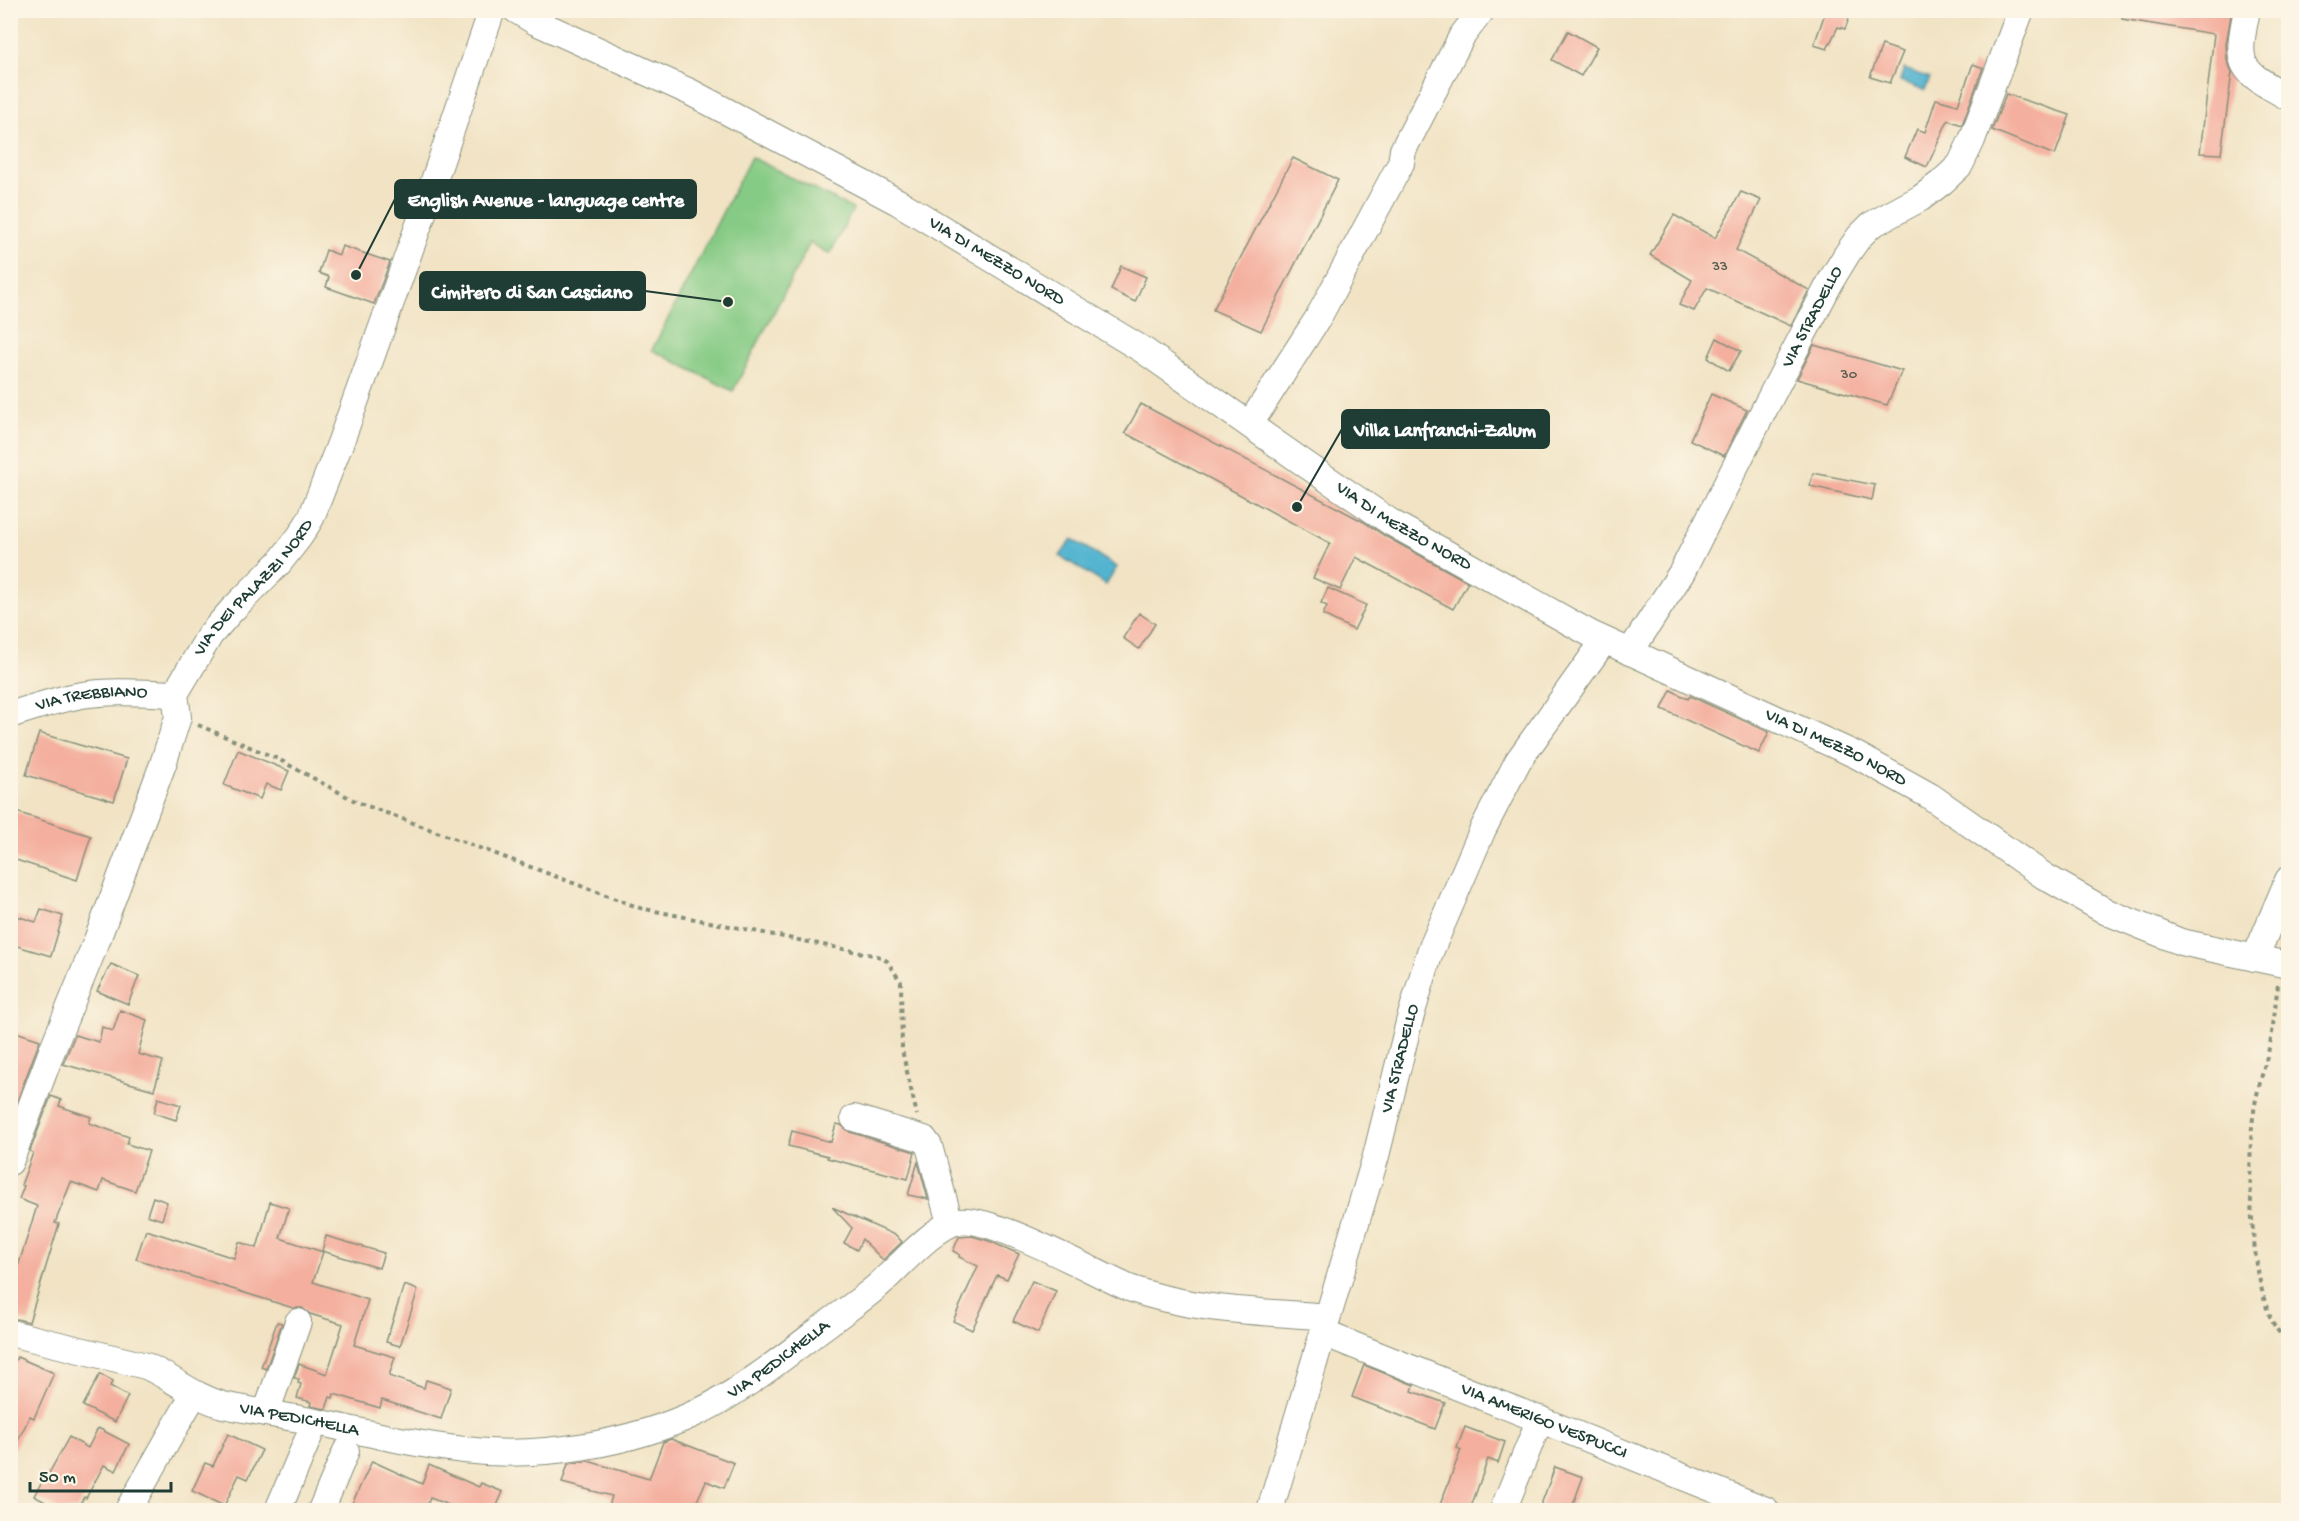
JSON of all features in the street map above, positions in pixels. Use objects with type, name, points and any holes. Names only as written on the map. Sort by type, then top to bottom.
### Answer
[{"type":"street","name":"VIA DEI PALAZZI NORD","points":[[10,1162],[164,764],[177,705],[210,635],[279,563],[311,518],[417,230],[492,10]]},
{"type":"street","name":"VIA DI MEZZO NORD","points":[[516,10],[536,22],[690,92],[898,202],[1143,350],[1392,523],[1604,641],[1856,756],[1890,774],[1939,802],[2044,876],[2107,912],[2181,942],[2285,964]]},
{"type":"street","points":[[1250,424],[1318,318],[1401,163],[1403,150],[1462,36],[1482,10]]},
{"type":"street","name":"VIA STRADELLO","points":[[1630,652],[1682,572],[1833,277],[1853,245],[1871,225],[1921,198],[1960,165],[1972,140],[2021,10]]},
{"type":"street","points":[[2247,10],[2241,39],[2243,62],[2255,80],[2289,97]]},
{"type":"street","name":"VIA STRADELLO","points":[[1270,1510],[1380,1142],[1408,1022],[1430,952],[1483,829],[1518,761],[1604,641]]},
{"type":"street","name":"VIA TREBBIANO","points":[[10,715],[85,694],[122,692],[177,705]]},
{"type":"street","points":[[2255,958],[2289,880]]},
{"type":"street","points":[[855,1118],[924,1139],[929,1146],[950,1223],[970,1220],[999,1228],[1151,1296],[1325,1325]]},
{"type":"street","name":"VIA PEDICHELLA","points":[[194,1394],[223,1405],[433,1446],[478,1452],[560,1450],[615,1440],[676,1421],[711,1406],[780,1359],[874,1289],[934,1234],[950,1223]]},
{"type":"street","points":[[266,1413],[298,1322]]},
{"type":"street","name":"VIA AMERIGO VESPUCCI","points":[[1325,1325],[1540,1419],[1759,1509]]},
{"type":"street","points":[[10,1333],[146,1366],[160,1372],[194,1394],[128,1510]]},
{"type":"street","points":[[1503,1510],[1540,1419]]},
{"type":"street","points":[[287,1508],[315,1422]]},
{"type":"street","points":[[321,1510],[346,1450]]},
{"type":"path","points":[[177,705],[357,802],[640,908],[878,956],[887,960],[901,982],[902,1050],[908,1082],[924,1139]]},
{"type":"path","points":[[2285,964],[2270,1043],[2254,1109],[2250,1144],[2250,1177],[2260,1276],[2276,1328],[2289,1342]]},
{"type":"green space","points":[[751,157],[853,209],[830,254],[810,243],[733,391],[652,350]]},
{"type":"water","points":[[1904,69],[1930,78],[1925,90],[1900,81]]},
{"type":"water","points":[[1072,539],[1117,567],[1106,585],[1060,556]]},
{"type":"building","points":[[1826,10],[1852,10],[1845,29],[1838,27],[1827,49],[1814,45]]},
{"type":"building","points":[[2123,10],[2232,10],[2226,44],[2227,60],[2232,72],[2221,154],[2200,153],[2214,34],[2122,19]]},
{"type":"building","points":[[1568,31],[1597,47],[1581,76],[1552,60]]},
{"type":"building","points":[[1882,45],[1903,52],[1890,83],[1870,77]]},
{"type":"building","points":[[1973,64],[1983,68],[1962,125],[1948,120],[1927,167],[1905,157],[1917,129],[1925,132],[1936,99],[1958,105]]},
{"type":"building","points":[[2006,94],[2070,115],[2055,155],[1992,130]]},
{"type":"building","points":[[1293,158],[1338,180],[1261,331],[1213,310]]},
{"type":"building","points":[[1741,192],[1761,200],[1736,250],[1809,290],[1791,326],[1707,288],[1694,311],[1679,305],[1692,280],[1650,255],[1674,215],[1715,238]]},
{"type":"building","points":[[342,246],[390,262],[374,304],[326,287],[329,277],[319,273],[326,250],[339,255]]},
{"type":"building","points":[[1121,266],[1146,277],[1135,302],[1111,290]]},
{"type":"building","points":[[1717,338],[1741,351],[1729,371],[1708,358]]},
{"type":"building","points":[[1814,345],[1902,371],[1887,405],[1797,379]]},
{"type":"building","points":[[1711,394],[1747,410],[1724,456],[1690,440]]},
{"type":"building","points":[[1141,404],[1364,522],[1468,582],[1453,609],[1356,557],[1340,590],[1313,578],[1330,543],[1125,433]]},
{"type":"building","points":[[1813,473],[1875,485],[1872,500],[1810,486]]},
{"type":"building","points":[[1328,588],[1366,605],[1354,630],[1323,615],[1327,606],[1321,603]]},
{"type":"building","points":[[1139,613],[1155,624],[1139,649],[1123,638]]},
{"type":"building","points":[[1671,690],[1688,699],[1690,696],[1769,732],[1759,753],[1662,709]]},
{"type":"building","points":[[39,733],[127,759],[114,801],[26,775]]},
{"type":"building","points":[[238,750],[289,771],[281,790],[266,784],[260,799],[224,785]]},
{"type":"building","points":[[10,810],[91,836],[77,880],[10,858]]},
{"type":"building","points":[[41,909],[63,916],[51,956],[10,944],[10,914],[36,922]]},
{"type":"building","points":[[111,964],[139,976],[128,1004],[97,991]]},
{"type":"building","points":[[120,1010],[147,1020],[138,1054],[163,1061],[154,1090],[63,1064],[75,1035],[99,1042],[102,1027],[113,1031]]},
{"type":"building","points":[[10,1030],[40,1040],[11,1117],[10,1117]]},
{"type":"building","points":[[51,1096],[61,1100],[59,1106],[91,1117],[89,1123],[129,1137],[127,1144],[149,1151],[135,1191],[103,1180],[99,1192],[71,1182],[55,1223],[59,1224],[29,1322],[12,1318],[17,1302],[10,1300],[10,1292],[37,1206],[19,1199],[24,1186],[21,1185],[33,1153],[30,1151]]},
{"type":"building","points":[[158,1098],[181,1105],[176,1120],[154,1113]]},
{"type":"building","points":[[836,1124],[850,1132],[915,1152],[908,1179],[788,1146],[792,1131],[831,1142]]},
{"type":"building","points":[[918,1162],[928,1199],[908,1195]]},
{"type":"building","points":[[153,1197],[167,1202],[162,1220],[147,1215]]},
{"type":"building","points":[[270,1202],[289,1208],[280,1238],[323,1252],[313,1282],[368,1300],[354,1345],[395,1357],[389,1376],[424,1388],[426,1380],[451,1388],[441,1419],[382,1400],[380,1408],[334,1394],[333,1398],[330,1397],[326,1409],[310,1406],[311,1402],[297,1398],[301,1384],[298,1383],[299,1379],[294,1378],[299,1364],[327,1374],[343,1324],[310,1314],[302,1308],[293,1308],[136,1259],[146,1230],[234,1258],[239,1242],[257,1248]]},
{"type":"building","points":[[832,1207],[897,1236],[902,1242],[883,1260],[862,1239],[857,1250],[844,1243],[852,1228]]},
{"type":"building","points":[[326,1236],[384,1253],[379,1268],[322,1251]]},
{"type":"building","points":[[972,1236],[1019,1254],[1007,1279],[997,1275],[972,1330],[953,1321],[978,1266],[959,1257],[960,1255],[953,1251],[959,1237]]},
{"type":"building","points":[[1032,1281],[1056,1291],[1038,1333],[1013,1321]]},
{"type":"building","points":[[404,1285],[418,1290],[400,1346],[386,1342]]},
{"type":"building","points":[[277,1322],[282,1323],[266,1369],[261,1367]]},
{"type":"building","points":[[17,1357],[54,1373],[34,1418],[30,1416],[10,1457],[10,1373]]},
{"type":"building","points":[[1364,1365],[1414,1385],[1412,1391],[1445,1403],[1435,1429],[1352,1397]]},
{"type":"building","points":[[100,1374],[113,1381],[110,1386],[128,1396],[115,1422],[83,1406]]},
{"type":"building","points":[[1465,1427],[1505,1442],[1498,1463],[1488,1459],[1470,1510],[1438,1510],[1461,1450],[1457,1448]]},
{"type":"building","points":[[98,1428],[129,1444],[116,1471],[104,1465],[86,1498],[84,1497],[76,1510],[60,1510],[34,1496],[69,1437],[88,1448]]},
{"type":"building","points":[[228,1434],[262,1450],[248,1479],[239,1475],[224,1506],[192,1491],[205,1463],[213,1466]]},
{"type":"building","points":[[671,1439],[734,1463],[724,1488],[706,1481],[693,1510],[608,1510],[612,1496],[562,1483],[568,1464],[588,1461],[649,1479],[663,1442]]},
{"type":"building","points":[[372,1461],[422,1484],[429,1465],[479,1487],[481,1483],[503,1492],[495,1510],[462,1510],[430,1498],[425,1510],[349,1510]]},
{"type":"building","points":[[1555,1467],[1583,1477],[1571,1510],[1539,1510]]},
{"type":"place","name":"English Avenue - language centre","points":[[356,275]]},
{"type":"place","name":"Cimitero di San Casciano","points":[[728,302]]},
{"type":"place","name":"Villa Lanfranchi-Zalum","points":[[1297,507]]}]
